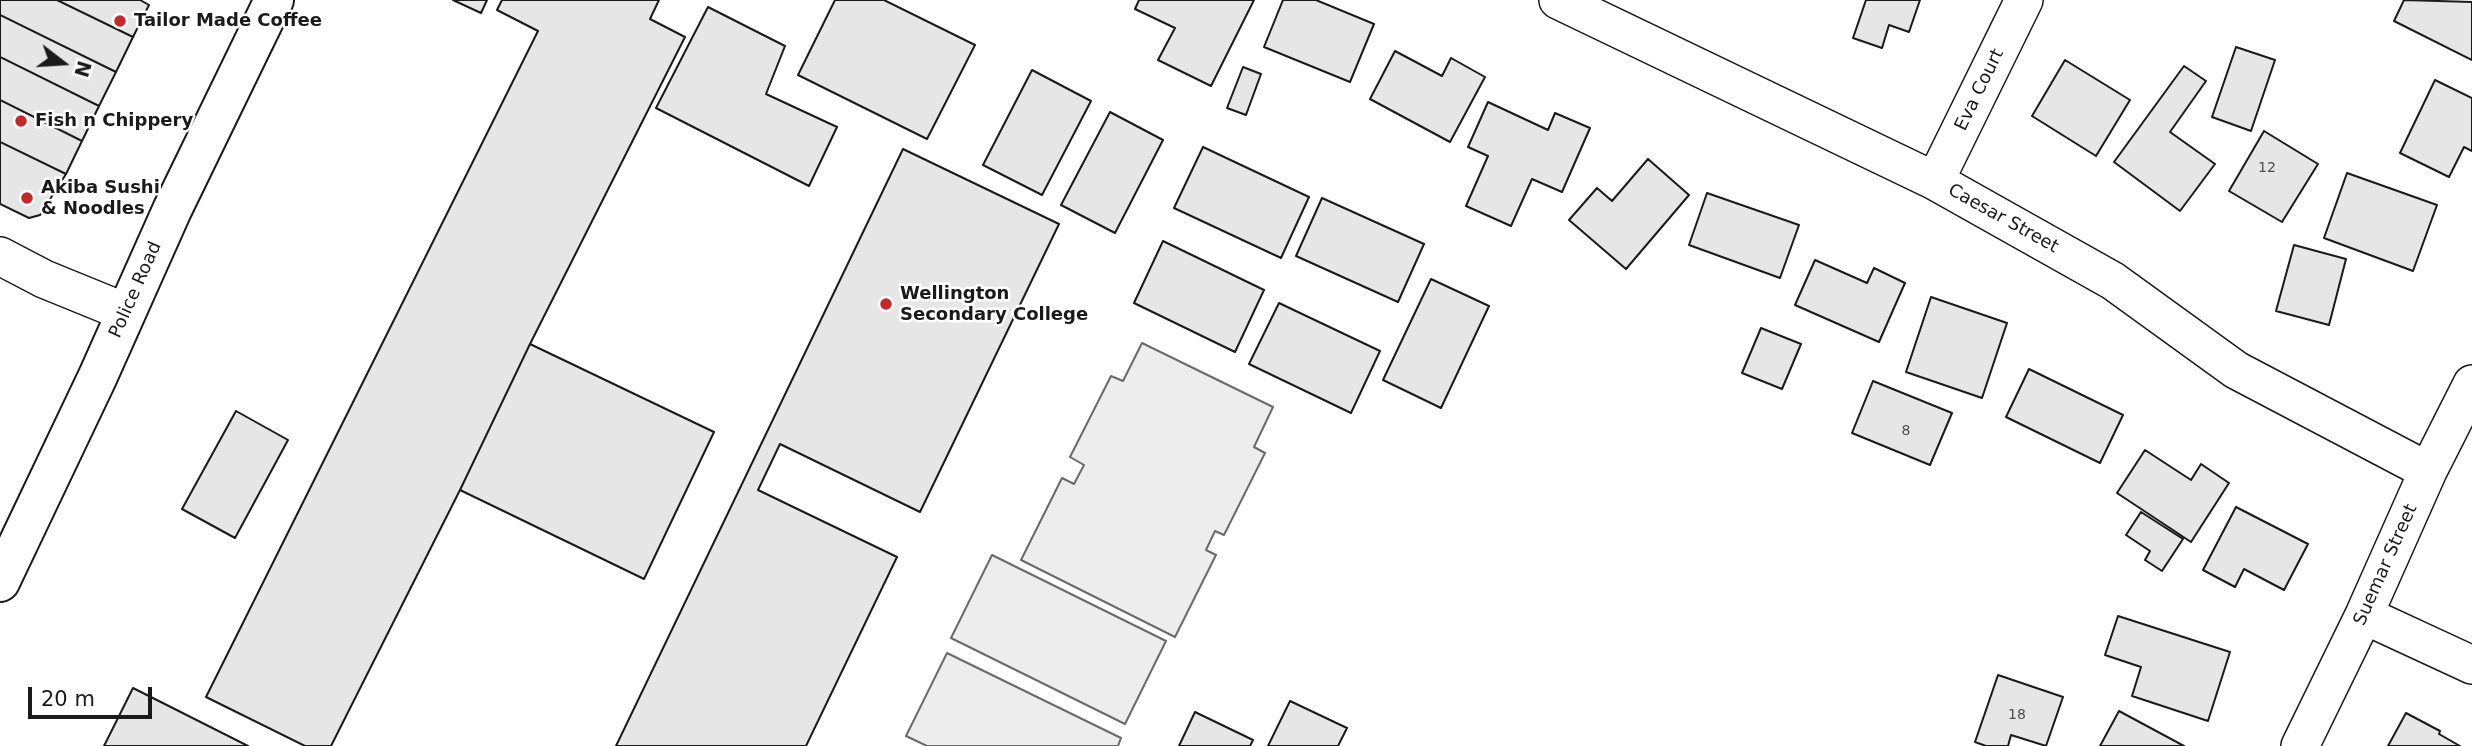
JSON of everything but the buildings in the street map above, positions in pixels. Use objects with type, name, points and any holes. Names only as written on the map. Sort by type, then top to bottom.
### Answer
[{"type":"main road","name":"Police Road","points":[[0,582],[98,376],[172,210],[274,0]]},
{"type":"street","name":"Caesar Street","points":[[1558,0],[1935,181],[2113,281],[2236,370],[2428,471]]},
{"type":"street","name":"Eva Court","points":[[1935,181],[2024,0]]},
{"type":"street","points":[[0,256],[44,279],[125,312]]},
{"type":"street","name":"Suemar Street","points":[[2300,746],[2364,615],[2428,471],[2472,384]]},
{"type":"street","points":[[2364,615],[2472,665]]},
{"type":"shaded area","points":[[1142,343],[1273,407],[1254,447],[1265,453],[1224,535],[1215,531],[1206,550],[1216,555],[1175,637],[1021,560],[1062,478],[1074,484],[1084,465],[1070,457],[1111,376],[1123,381]]},
{"type":"shaded area","points":[[992,555],[1166,641],[1125,724],[951,638]]},
{"type":"shaded area","points":[[947,653],[1121,738],[1118,746],[927,746],[906,736]]},
{"type":"place","name":"Tailor Made Coffee","points":[[120,21]]},
{"type":"place","name":"Fish n Chippery","points":[[21,121]]},
{"type":"place","name":"Akiba Sushi & Noodles","points":[[27,198]]},
{"type":"place","name":"Wellington Secondary College","points":[[886,304]]}]
